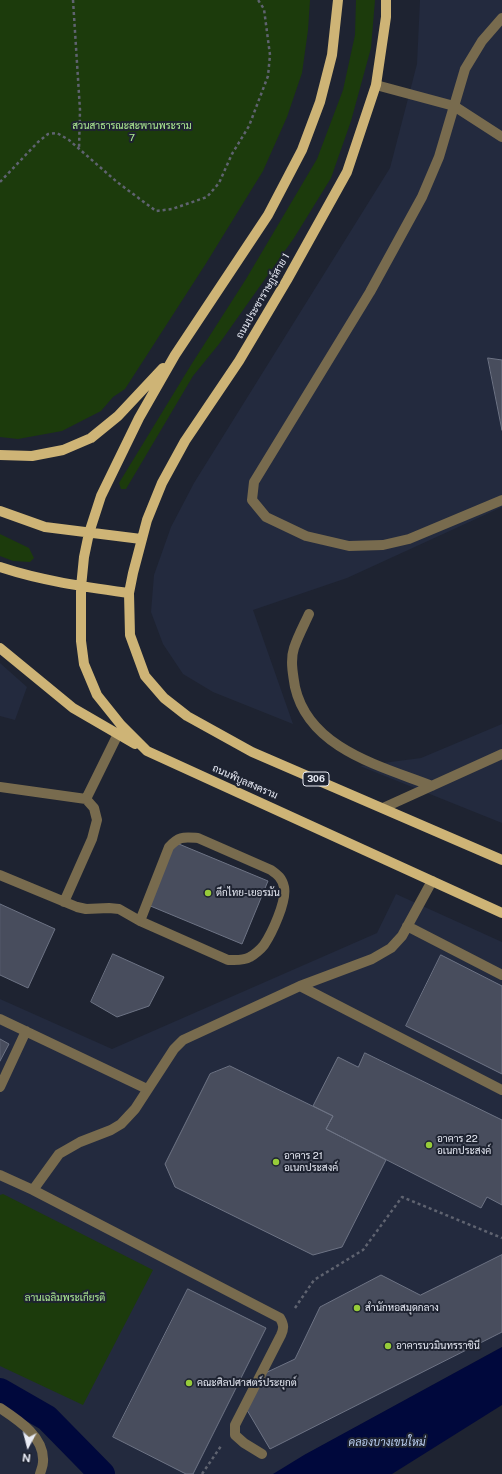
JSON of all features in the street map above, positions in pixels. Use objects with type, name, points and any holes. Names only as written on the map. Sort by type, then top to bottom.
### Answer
[{"type":"main road","points":[[81,587],[84,557],[89,533],[101,496],[135,425],[175,355],[268,215],[302,150],[320,102],[332,55],[338,0]]},
{"type":"main road","name":"ถนนประชาราษฎร์สาย 1","points":[[129,593],[141,539],[162,482],[185,441],[239,361],[287,280],[347,172],[376,85],[386,17],[386,0]]},
{"type":"main road","points":[[0,455],[32,456],[63,450],[91,438],[118,416],[175,355]]},
{"type":"main road","points":[[0,511],[45,527],[141,539]]},
{"type":"main road","points":[[0,567],[19,573],[81,587],[129,593]]},
{"type":"main road","name":"ถนนพิบูลสงคราม","points":[[81,587],[81,641],[84,664],[97,695],[121,725],[147,751],[432,880],[502,914]]},
{"type":"main road","name":"306","points":[[129,593],[130,635],[145,676],[164,698],[187,716],[252,752],[502,860]]},
{"type":"main road","points":[[0,648],[73,708],[147,751]]},
{"type":"lane","points":[[502,18],[482,41],[465,69],[439,158],[422,197],[370,292],[254,482],[252,500],[266,517],[292,530],[306,536],[349,546],[383,545],[409,539],[502,500]]},
{"type":"lane","points":[[376,85],[454,106],[502,136]]},
{"type":"lane","points":[[309,614],[294,648],[292,673],[297,696],[310,719],[324,736],[360,758],[432,786]]},
{"type":"lane","points":[[86,799],[118,734]]},
{"type":"lane","points":[[383,808],[502,754]]},
{"type":"lane","points":[[0,787],[86,799],[94,808],[97,820],[92,839],[64,902]]},
{"type":"lane","points":[[0,875],[64,902],[86,909],[118,909],[140,921],[228,960],[239,961],[249,957],[263,946],[276,920],[284,899],[284,887],[280,876],[271,870],[198,838],[185,837],[176,840],[169,847],[140,921]]},
{"type":"lane","points":[[33,1190],[59,1154],[80,1142],[111,1130],[121,1124],[135,1109],[174,1049],[183,1040],[300,986],[372,959],[391,948],[402,936],[432,880]]},
{"type":"lane","points":[[407,926],[502,974]]},
{"type":"lane","points":[[300,986],[502,1090]]},
{"type":"lane","points":[[0,1019],[148,1089]]},
{"type":"lane","points":[[0,1087],[26,1032]]},
{"type":"lane","points":[[0,1175],[33,1190],[280,1318],[284,1330],[235,1425],[235,1435],[244,1443],[262,1454]]},
{"type":"lane","points":[[0,1408],[29,1429],[40,1445],[43,1461],[40,1474]]},
{"type":"path","points":[[73,0],[80,110],[79,149]]},
{"type":"path","points":[[0,182],[38,142],[48,134],[57,133],[69,140],[117,182],[156,211],[172,209],[207,197],[219,183],[232,154],[249,126],[268,76],[270,55],[264,9],[258,0]]},
{"type":"path","points":[[283,1324],[314,1280],[363,1250],[402,1197],[502,1238]]},
{"type":"path","points":[[202,1474],[235,1425]]},
{"type":"shaded area","points":[[420,0],[502,0],[502,507],[347,578],[253,610],[293,724],[213,692],[183,674],[163,644],[151,612],[154,575],[171,527],[194,483],[390,168],[417,64]]},
{"type":"shaded area","points":[[0,663],[27,687],[15,720],[0,716]]},
{"type":"shaded area","points":[[502,724],[502,823],[360,766],[421,758]]},
{"type":"shaded area","points":[[396,894],[502,942],[502,1347],[305,1455],[321,1474],[0,1474],[0,999],[112,1049],[377,933]]},
{"type":"green space","name":"สวนสาธารณะสะพานพระราม 7","points":[[0,0],[310,0],[308,30],[302,73],[287,117],[263,171],[205,265],[125,389],[113,397],[101,411],[62,431],[18,439],[0,437]]},
{"type":"green space","points":[[356,0],[375,0],[371,48],[351,121],[331,178],[294,238],[219,344],[193,376],[126,489],[121,489],[119,483],[191,365],[246,279],[317,159],[343,90],[355,35]]},
{"type":"green space","points":[[0,534],[29,548],[34,558],[30,562],[13,561],[0,556]]},
{"type":"green space","name":"ลานเฉลิมพระเกียรติ","points":[[3,1194],[153,1270],[83,1405],[0,1366],[0,1195]]},
{"type":"water","name":"คลองบางเขนใหม่","points":[[502,1347],[502,1405],[392,1474],[273,1474],[304,1455]]},
{"type":"building","points":[[488,358],[502,360],[502,430]]},
{"type":"building","name":"ตึกไทย-เยอรมัน","points":[[174,842],[268,881],[242,944],[148,905]]},
{"type":"building","points":[[0,904],[55,929],[28,988],[0,975]]},
{"type":"building","points":[[113,954],[164,977],[149,1006],[117,1017],[91,1002]]},
{"type":"building","points":[[441,955],[502,986],[502,1074],[406,1026]]},
{"type":"building","points":[[0,1039],[9,1044],[0,1061]]},
{"type":"building","name":"อาคาร 22 อเนกประสงค์","points":[[365,1053],[502,1120],[502,1205],[487,1197],[481,1208],[326,1129],[333,1116],[313,1106],[338,1057],[358,1067]]},
{"type":"building","name":"อาคาร 21 อเนกประสงค์","points":[[230,1066],[333,1116],[326,1129],[386,1160],[342,1247],[313,1255],[175,1187],[165,1164],[210,1074]]},
{"type":"building","name":"อาคารนวมินทรราชินี","points":[[502,1255],[502,1332],[270,1449],[247,1410],[261,1375],[295,1359],[320,1307],[381,1275],[420,1295]]},
{"type":"building","name":"คณะศิลปศาสตร์ประยุกต์","points":[[188,1289],[266,1328],[193,1474],[186,1474],[113,1437]]},
{"type":"waterway","points":[[0,1391],[47,1418],[102,1474]]},
{"type":"place","name":"ตึกไทย-เยอรมัน","points":[[208,893]]},
{"type":"place","name":"อาคาร 22 อเนกประสงค์","points":[[429,1145]]},
{"type":"place","name":"อาคาร 21 อเนกประสงค์","points":[[276,1162]]},
{"type":"place","name":"สำนักหอสมุดกลาง","points":[[357,1308]]},
{"type":"place","name":"อาคารนวมินทรราชินี","points":[[388,1346]]},
{"type":"place","name":"คณะศิลปศาสตร์ประยุกต์","points":[[189,1383]]}]
